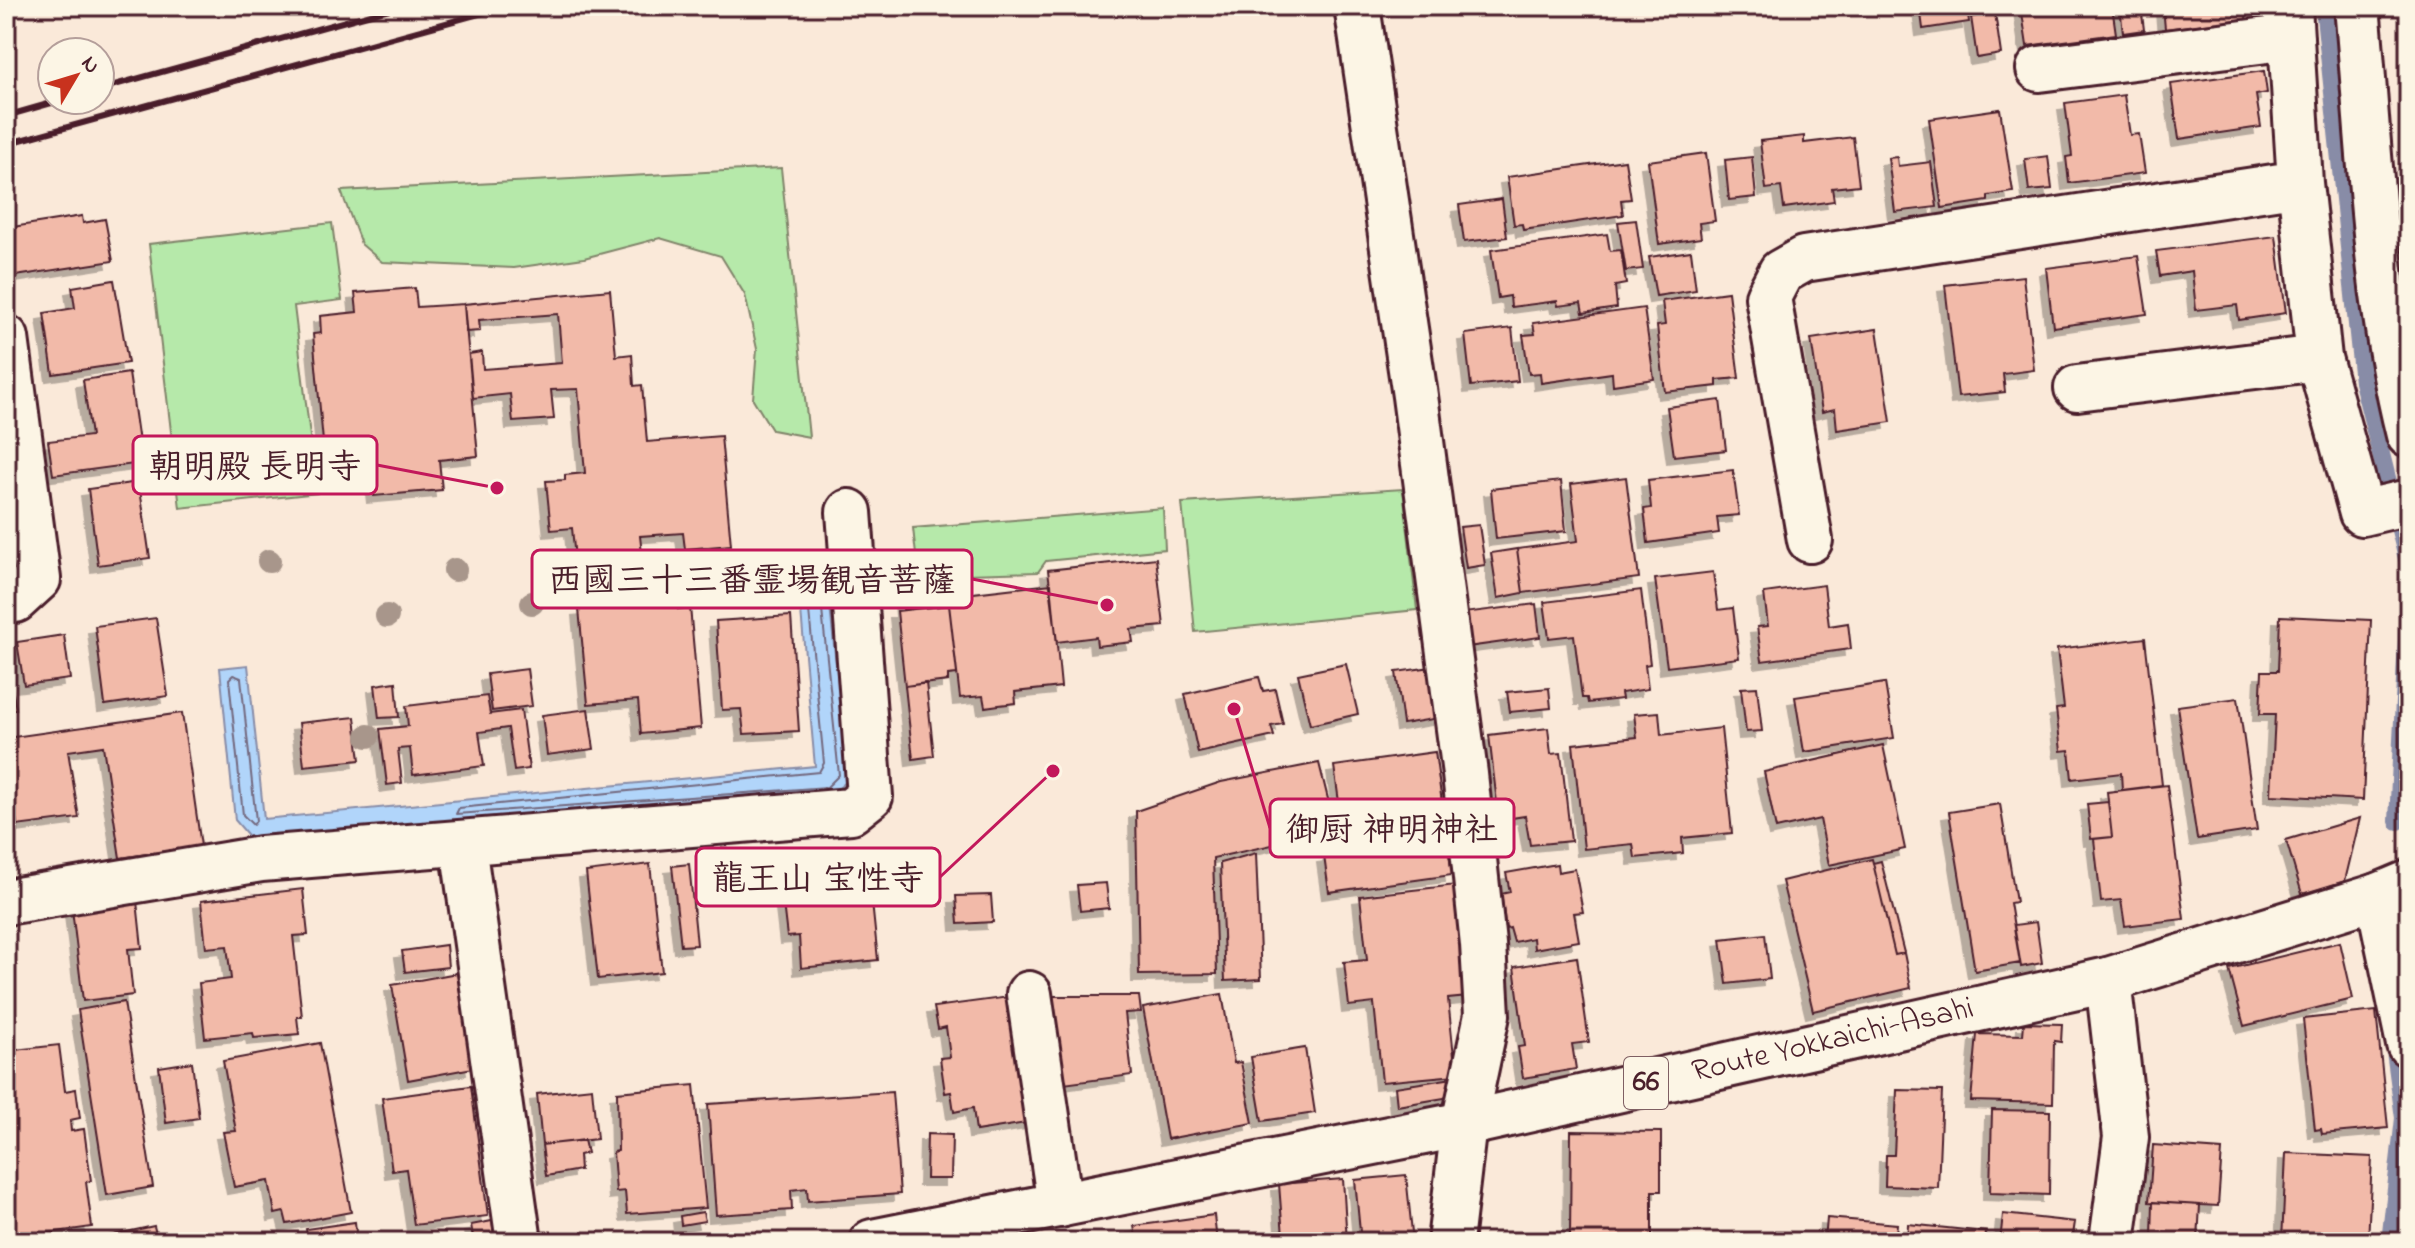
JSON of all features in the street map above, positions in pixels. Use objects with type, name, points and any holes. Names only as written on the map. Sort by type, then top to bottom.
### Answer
[{"type":"street","points":[[1357,6],[1421,441],[1465,774],[1483,944],[1487,1015],[1464,1124],[1450,1242]]},
{"type":"street","points":[[2357,6],[2332,115],[2300,183],[2319,358],[2362,513],[2398,505]]},
{"type":"street","points":[[2039,69],[2290,21],[2373,219],[2394,376],[2409,435]]},
{"type":"street","points":[[1810,540],[1768,297],[1781,272],[1804,259],[2300,183]]},
{"type":"street","points":[[6,338],[38,579],[15,600],[6,601]]},
{"type":"street","points":[[2077,388],[2319,358]]},
{"type":"street","points":[[6,902],[261,859],[463,845],[851,811],[870,796],[849,512]]},
{"type":"street","points":[[463,845],[519,1242]]},
{"type":"street","points":[[2394,890],[2409,1044]]},
{"type":"street","name":"Route Yokkaichi-Asahi","points":[[872,1242],[1464,1124],[2108,980],[2394,890]]},
{"type":"street","points":[[2108,980],[2126,1137],[2112,1242]]},
{"type":"street","points":[[1029,994],[1060,1205]]},
{"type":"green space","points":[[781,168],[809,437],[772,430],[753,399],[757,349],[745,295],[721,256],[660,238],[584,258],[514,268],[382,262],[361,244],[341,191]]},
{"type":"green space","points":[[332,223],[342,300],[294,306],[317,493],[180,508],[149,244]]},
{"type":"green space","points":[[1403,489],[1417,610],[1195,632],[1182,503]]},
{"type":"green space","points":[[1163,508],[1165,549],[1046,561],[1038,572],[933,575],[917,564],[913,528]]},
{"type":"water","points":[[829,597],[848,780],[830,796],[252,840],[235,820],[220,668],[248,665],[264,819],[815,766],[800,600]]},
{"type":"building","points":[[1920,6],[1967,6],[1969,22],[1923,29]]},
{"type":"building","points":[[2021,6],[2112,6],[2116,34],[2027,46]]},
{"type":"building","points":[[2120,6],[2141,6],[2144,30],[2123,33]]},
{"type":"building","points":[[2163,6],[2247,6],[2246,19],[2165,29]]},
{"type":"building","points":[[1995,13],[2001,54],[1977,58],[1971,17]]},
{"type":"building","points":[[2264,71],[2267,93],[2256,95],[2261,127],[2179,139],[2171,84]]},
{"type":"building","points":[[2124,95],[2130,135],[2139,134],[2145,173],[2069,183],[2066,157],[2072,156],[2065,103]]},
{"type":"building","points":[[2000,109],[2013,192],[1988,196],[1988,201],[1942,208],[1929,119]]},
{"type":"building","points":[[1804,136],[1804,143],[1853,137],[1859,185],[1832,188],[1834,201],[1784,208],[1781,187],[1766,189],[1760,141]]},
{"type":"building","points":[[1706,153],[1715,221],[1699,223],[1701,238],[1659,244],[1648,161]]},
{"type":"building","points":[[2048,156],[2052,189],[2029,191],[2025,159]]},
{"type":"building","points":[[1752,157],[1756,197],[1729,200],[1725,160]]},
{"type":"building","points":[[1897,157],[1898,166],[1931,162],[1937,207],[1895,212],[1888,158]]},
{"type":"building","points":[[1625,160],[1631,199],[1621,200],[1623,215],[1523,230],[1522,224],[1514,225],[1507,177]]},
{"type":"building","points":[[1502,199],[1507,237],[1464,242],[1459,205]]},
{"type":"building","points":[[82,216],[83,223],[105,219],[113,261],[9,277],[6,228]]},
{"type":"building","points":[[1636,220],[1643,269],[1626,271],[1618,222]]},
{"type":"building","points":[[1607,234],[1610,251],[1621,250],[1626,284],[1615,286],[1617,308],[1583,313],[1581,303],[1558,306],[1557,301],[1511,307],[1510,296],[1498,298],[1491,250]]},
{"type":"building","points":[[2276,236],[2286,313],[2239,320],[2237,305],[2196,310],[2192,271],[2160,276],[2156,251]]},
{"type":"building","points":[[1691,251],[1696,290],[1656,296],[1649,257]]},
{"type":"building","points":[[2138,256],[2147,314],[2053,327],[2046,268]]},
{"type":"building","points":[[2023,276],[2034,370],[2003,374],[2005,392],[1958,397],[1945,285]]},
{"type":"building","points":[[114,280],[128,363],[53,374],[44,313],[75,308],[72,287]]},
{"type":"building","points":[[415,288],[417,307],[464,304],[478,456],[439,460],[442,490],[374,496],[371,470],[326,474],[313,334],[321,333],[320,316],[357,312],[355,293]]},
{"type":"building","points":[[610,290],[616,356],[632,354],[634,386],[642,385],[647,442],[721,436],[731,545],[685,549],[683,533],[640,536],[643,563],[674,560],[678,609],[690,607],[701,728],[641,734],[638,700],[588,704],[579,609],[589,608],[586,579],[577,580],[572,528],[551,530],[546,481],[565,480],[565,475],[585,473],[578,389],[551,390],[554,419],[513,422],[510,394],[473,398],[469,354],[482,352],[483,369],[562,363],[558,314],[479,320],[480,331],[466,332],[464,304]]},
{"type":"building","points":[[1728,292],[1739,378],[1717,380],[1717,386],[1665,392],[1657,326],[1665,325],[1662,301]]},
{"type":"building","points":[[1644,308],[1654,379],[1613,385],[1612,373],[1541,383],[1540,373],[1529,374],[1523,335],[1535,334],[1533,323]]},
{"type":"building","points":[[1512,328],[1518,381],[1471,386],[1465,334]]},
{"type":"building","points":[[1877,329],[1891,422],[1837,430],[1835,409],[1822,412],[1811,339]]},
{"type":"building","points":[[129,373],[142,463],[53,475],[48,441],[91,436],[83,380]]},
{"type":"building","points":[[1720,400],[1726,450],[1674,456],[1667,407]]},
{"type":"building","points":[[1733,470],[1739,515],[1717,517],[1719,533],[1648,543],[1644,509],[1651,508],[1648,480]]},
{"type":"building","points":[[1626,477],[1639,578],[1523,593],[1517,549],[1578,541],[1571,484]]},
{"type":"building","points":[[1561,481],[1566,531],[1496,539],[1491,489]]},
{"type":"building","points":[[139,482],[150,558],[98,565],[88,489]]},
{"type":"building","points":[[1479,525],[1485,565],[1466,568],[1460,527]]},
{"type":"building","points":[[1517,549],[1523,593],[1498,598],[1491,553]]},
{"type":"building","points":[[1156,558],[1164,626],[1131,629],[1133,642],[1097,646],[1096,637],[1057,642],[1048,570]]},
{"type":"building","points":[[1713,572],[1718,610],[1733,608],[1739,658],[1667,667],[1655,579]]},
{"type":"building","points":[[1051,584],[1061,687],[1015,692],[1016,703],[985,707],[983,696],[960,698],[948,596]]},
{"type":"building","points":[[929,585],[931,606],[903,609],[901,588]]},
{"type":"building","points":[[1824,585],[1829,626],[1848,623],[1851,649],[1762,661],[1757,627],[1768,626],[1764,593]]},
{"type":"building","points":[[1641,590],[1650,664],[1645,665],[1648,689],[1621,693],[1622,699],[1588,703],[1587,698],[1582,698],[1574,635],[1549,638],[1544,602]]},
{"type":"building","points":[[1536,604],[1540,637],[1467,647],[1463,613]]},
{"type":"building","points":[[949,605],[957,674],[948,675],[948,681],[905,686],[897,611]]},
{"type":"building","points":[[791,616],[799,731],[744,734],[741,709],[722,710],[716,621]]},
{"type":"building","points":[[2280,616],[2371,620],[2363,800],[2271,795],[2275,714],[2260,714],[2262,671],[2278,671]]},
{"type":"building","points":[[156,618],[168,696],[105,705],[95,626]]},
{"type":"building","points":[[64,635],[70,679],[24,685],[17,642]]},
{"type":"building","points":[[2145,638],[2162,785],[2122,790],[2121,773],[2072,779],[2069,750],[2061,751],[2056,709],[2064,708],[2057,649]]},
{"type":"building","points":[[6,654],[16,709],[6,711]]},
{"type":"building","points":[[1346,664],[1358,714],[1310,725],[1298,674]]},
{"type":"building","points":[[1432,667],[1439,718],[1403,724],[1396,672]]},
{"type":"building","points":[[527,669],[532,706],[492,711],[487,674]]},
{"type":"building","points":[[1259,677],[1263,691],[1275,689],[1283,724],[1271,726],[1274,736],[1198,753],[1185,694]]},
{"type":"building","points":[[396,682],[399,717],[379,718],[375,685]]},
{"type":"building","points":[[926,683],[934,756],[913,759],[905,686]]},
{"type":"building","points":[[1885,683],[1894,738],[1804,752],[1795,697]]},
{"type":"building","points":[[1757,687],[1762,731],[1746,732],[1741,688]]},
{"type":"building","points":[[1549,688],[1551,708],[1510,712],[1507,692]]},
{"type":"building","points":[[487,696],[490,714],[521,710],[529,769],[514,771],[508,728],[479,732],[484,766],[413,775],[410,748],[398,749],[402,783],[387,785],[380,729],[408,726],[406,706]]},
{"type":"building","points":[[2238,698],[2257,830],[2197,839],[2177,706]]},
{"type":"building","points":[[588,709],[594,749],[547,755],[542,715]]},
{"type":"building","points":[[1659,712],[1661,735],[1721,728],[1732,833],[1682,838],[1683,853],[1635,858],[1633,844],[1584,849],[1573,744],[1637,737],[1634,714]]},
{"type":"building","points":[[182,713],[201,846],[120,858],[103,746],[68,751],[79,818],[17,826],[6,738]]},
{"type":"building","points":[[355,717],[360,760],[304,766],[299,723]]},
{"type":"building","points":[[1548,728],[1551,754],[1561,753],[1571,841],[1530,845],[1525,816],[1499,820],[1489,735]]},
{"type":"building","points":[[1883,745],[1905,849],[1829,865],[1820,819],[1776,829],[1764,772]]},
{"type":"building","points":[[1435,752],[1452,875],[1329,892],[1324,856],[1346,853],[1334,766]]},
{"type":"building","points":[[1319,763],[1336,831],[1213,858],[1217,974],[1139,975],[1136,811],[1221,782]]},
{"type":"building","points":[[2167,785],[2184,919],[2125,926],[2121,900],[2101,902],[2094,839],[2112,837],[2107,792]]},
{"type":"building","points":[[2108,802],[2112,837],[2091,839],[2087,804]]},
{"type":"building","points":[[2000,804],[2016,902],[2010,903],[2020,963],[1975,971],[1949,812]]},
{"type":"building","points":[[2360,818],[2345,881],[2302,894],[2286,840]]},
{"type":"building","points":[[1256,853],[1261,979],[1225,981],[1220,863]]},
{"type":"building","points":[[867,854],[878,960],[801,968],[799,936],[787,937],[783,903],[794,902],[790,861]]},
{"type":"building","points":[[1872,859],[1895,955],[1904,953],[1911,988],[1813,1011],[1782,881]]},
{"type":"building","points":[[1881,861],[1904,953],[1895,955],[1873,863]]},
{"type":"building","points":[[650,864],[662,972],[598,979],[586,872]]},
{"type":"building","points":[[689,864],[697,945],[681,946],[672,866]]},
{"type":"building","points":[[1557,864],[1558,872],[1575,869],[1583,912],[1574,913],[1579,941],[1534,949],[1533,938],[1514,942],[1510,928],[1506,929],[1501,894],[1510,892],[1506,873]]},
{"type":"building","points":[[1106,883],[1109,908],[1080,911],[1077,885]]},
{"type":"building","points":[[1456,885],[1468,997],[1448,999],[1456,1075],[1382,1082],[1374,1003],[1349,1006],[1344,962],[1367,960],[1360,896]]},
{"type":"building","points":[[303,889],[308,935],[293,936],[302,1017],[297,1017],[299,1034],[254,1038],[253,1033],[205,1038],[199,983],[231,979],[227,946],[206,948],[201,901]]},
{"type":"building","points":[[991,895],[993,922],[958,924],[956,896]]},
{"type":"building","points":[[137,901],[142,948],[128,949],[133,995],[83,1001],[72,909]]},
{"type":"building","points":[[2036,922],[2042,963],[2021,967],[2014,925]]},
{"type":"building","points":[[1765,934],[1770,979],[1727,984],[1721,939]]},
{"type":"building","points":[[2340,942],[2353,999],[2244,1026],[2229,969]]},
{"type":"building","points":[[446,945],[448,967],[405,972],[402,951]]},
{"type":"building","points":[[1577,957],[1589,1042],[1572,1044],[1576,1069],[1523,1078],[1518,1047],[1525,1046],[1514,967]]},
{"type":"building","points":[[457,973],[473,1068],[408,1080],[392,985]]},
{"type":"building","points":[[1222,994],[1234,1063],[1241,1062],[1253,1123],[1167,1139],[1143,1008]]},
{"type":"building","points":[[1053,996],[1139,996],[1141,1012],[1125,1013],[1132,1075],[1064,1084]]},
{"type":"building","points":[[1009,997],[1033,1122],[976,1131],[973,1108],[954,1112],[951,1092],[945,1093],[940,1058],[950,1057],[946,1027],[938,1029],[934,1007]]},
{"type":"building","points":[[124,1002],[153,1187],[107,1195],[78,1010]]},
{"type":"building","points":[[2376,1011],[2388,1128],[2322,1134],[2321,1129],[2315,1130],[2303,1019]]},
{"type":"building","points":[[2024,1023],[2062,1024],[2061,1042],[2054,1041],[2053,1103],[1971,1101],[1977,1034],[2023,1035]]},
{"type":"building","points":[[320,1043],[351,1212],[287,1224],[284,1212],[275,1214],[269,1181],[234,1187],[223,1132],[236,1131],[223,1061]]},
{"type":"building","points":[[59,1045],[65,1091],[76,1089],[80,1118],[70,1120],[71,1131],[84,1129],[91,1181],[86,1182],[92,1227],[6,1239],[6,1051]]},
{"type":"building","points":[[1305,1048],[1315,1113],[1262,1121],[1251,1057]]},
{"type":"building","points":[[192,1062],[199,1118],[166,1123],[159,1067]]},
{"type":"building","points":[[1453,1078],[1456,1096],[1397,1106],[1395,1087]]},
{"type":"building","points":[[694,1085],[706,1208],[627,1214],[625,1191],[616,1192],[613,1152],[618,1151],[617,1092]]},
{"type":"building","points":[[471,1086],[488,1216],[414,1225],[406,1169],[392,1171],[382,1098]]},
{"type":"building","points":[[592,1088],[597,1139],[542,1145],[537,1094]]},
{"type":"building","points":[[1897,1090],[1942,1091],[1938,1188],[1885,1186],[1886,1155],[1894,1155]]},
{"type":"building","points":[[892,1092],[900,1194],[808,1201],[807,1188],[791,1190],[792,1210],[716,1215],[708,1104]]},
{"type":"building","points":[[1992,1110],[2050,1111],[2049,1195],[1990,1193]]},
{"type":"building","points":[[1571,1131],[1661,1132],[1661,1191],[1652,1191],[1652,1242],[1560,1242],[1560,1237],[1570,1236]]},
{"type":"building","points":[[927,1134],[952,1135],[951,1179],[926,1179]]},
{"type":"building","points":[[584,1140],[587,1153],[579,1155],[580,1170],[546,1176],[542,1145]]},
{"type":"building","points":[[2153,1145],[2222,1150],[2218,1206],[2149,1202]]},
{"type":"building","points":[[2286,1153],[2372,1157],[2368,1242],[2282,1242]]},
{"type":"building","points":[[1406,1175],[1413,1242],[1361,1242],[1355,1180]]},
{"type":"building","points":[[1343,1179],[1347,1242],[1274,1242],[1274,1236],[1283,1236],[1279,1184]]},
{"type":"building","points":[[2153,1202],[2200,1205],[2198,1240],[2152,1237]]},
{"type":"building","points":[[703,1212],[705,1221],[681,1225],[680,1216]]},
{"type":"building","points":[[2003,1214],[2075,1222],[2072,1242],[2000,1242]]},
{"type":"building","points":[[1214,1215],[1217,1242],[1137,1242],[1134,1226]]},
{"type":"building","points":[[1827,1218],[1897,1224],[1895,1242],[1825,1242]]},
{"type":"building","points":[[492,1221],[495,1242],[474,1242],[471,1225]]},
{"type":"building","points":[[355,1222],[357,1242],[308,1242],[306,1229]]},
{"type":"building","points":[[1908,1224],[1985,1232],[1984,1242],[1907,1242]]},
{"type":"building","points":[[154,1226],[158,1242],[100,1242],[99,1238]]},
{"type":"waterway","points":[[2324,6],[2363,382],[2409,566]]},
{"type":"waterway","points":[[2398,821],[2409,600]]},
{"type":"waterway","points":[[2390,1242],[2404,1118],[2393,1036]]},
{"type":"railway","points":[[116,85],[400,6]]},
{"type":"railway","points":[[6,144],[508,6]]},
{"type":"railway","points":[[6,116],[36,107]]},
{"type":"place","name":"朝明殿 長明寺","points":[[497,488]]},
{"type":"place","name":"西國三十三番霊場観音菩薩","points":[[1107,605]]},
{"type":"place","name":"御厨 神明神社","points":[[1234,709]]},
{"type":"place","name":"龍王山 宝性寺","points":[[1053,771]]}]
